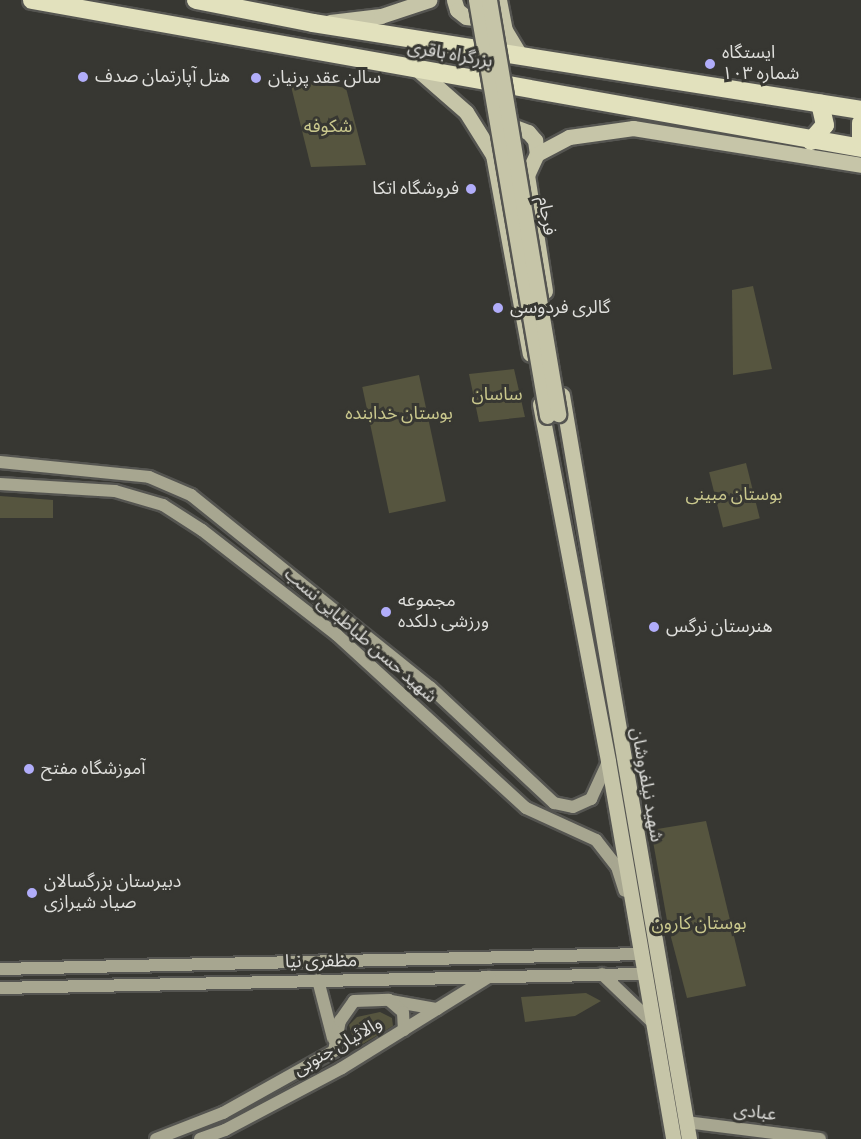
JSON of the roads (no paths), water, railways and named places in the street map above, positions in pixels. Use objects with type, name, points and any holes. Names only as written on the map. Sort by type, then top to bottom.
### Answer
[{"type":"highway","name":"بزرگراه باقری","points":[[32,0],[810,141],[861,148]]},
{"type":"highway","name":"بزرگراه باقری","points":[[196,0],[313,23],[861,110]]},
{"type":"highway","points":[[810,141],[825,125],[820,104]]},
{"type":"highway","points":[[861,123],[861,141]]},
{"type":"main road","points":[[313,23],[381,16],[429,0]]},
{"type":"main road","points":[[454,0],[457,10],[475,19],[494,13],[498,0]]},
{"type":"main road","name":"فرجام","points":[[476,0],[553,415],[569,437]]},
{"type":"main road","name":"فرجام","points":[[489,0],[553,415],[547,439]]},
{"type":"main road","points":[[498,0],[505,30],[520,55]]},
{"type":"main road","points":[[418,70],[466,112],[493,155],[547,439]]},
{"type":"main road","points":[[493,155],[497,136],[512,126],[528,132],[535,140],[537,154],[569,137],[625,127],[861,165]]},
{"type":"main road","name":"شهید نیلفروشان","points":[[537,154],[527,175],[569,437],[689,1139]]},
{"type":"main road","name":"شهید نیلفروشان","points":[[547,439],[608,761],[673,1139]]},
{"type":"main road","name":"شهید حسن طباطبایی نسب","points":[[0,462],[149,477],[191,495],[367,634],[482,737],[541,795],[564,806],[584,804],[591,799],[608,761]]},
{"type":"main road","name":"شهید حسن طباطبایی نسب","points":[[0,484],[115,491],[163,505],[208,534],[337,635],[526,808],[596,840],[617,867],[633,916]]},
{"type":"main road","points":[[471,758],[484,748],[482,737]]},
{"type":"main road","points":[[640,954],[656,953]]},
{"type":"main road","name":"مظفری نیا","points":[[0,969],[640,954]]},
{"type":"main road","points":[[544,956],[550,970],[544,975]]},
{"type":"main road","points":[[602,974],[652,1022]]},
{"type":"main road","points":[[643,974],[661,975]]},
{"type":"main road","name":"مظفری نیا","points":[[0,988],[643,974]]},
{"type":"main road","name":"والائیان جنوبی","points":[[200,1139],[225,1130],[342,1068],[489,976]]},
{"type":"main road","points":[[318,980],[328,1012],[334,1051]]},
{"type":"main road","points":[[334,1051],[340,1021],[354,1001],[388,1000],[437,1009]]},
{"type":"main road","points":[[388,1000],[403,1012],[404,1030]]},
{"type":"main road","name":"والائیان جنوبی","points":[[156,1139],[223,1113],[334,1051]]},
{"type":"main road","points":[[223,1113],[225,1130]]},
{"type":"main road","name":"عبادی","points":[[686,1122],[820,1139]]},
{"type":"place","name":"ایستگاه شماره ۱۰۳","points":[[710,64]]},
{"type":"place","name":"هتل آپارتمان صدف","points":[[83,77]]},
{"type":"place","name":"سالن عقد پرنیان","points":[[256,78]]},
{"type":"place","name":"فروشگاه اتکا","points":[[471,189]]},
{"type":"place","name":"گالری فردوسی","points":[[498,308]]},
{"type":"place","name":"مجموعه ورزشی دلکده","points":[[386,612]]},
{"type":"place","name":"هنرستان نرگس","points":[[654,627]]},
{"type":"place","name":"آموزشگاه مفتح","points":[[29,769]]},
{"type":"place","name":"دبیرستان بزرگسالان صیاد شیرازی","points":[[32,893]]},
{"type":"park label","name":"شکوفه","points":[[328,127]]},
{"type":"park label","name":"ساسان","points":[[497,395]]},
{"type":"park label","name":"بوستان خدابنده","points":[[399,414]]},
{"type":"park label","name":"بوستان مبینی","points":[[734,495]]},
{"type":"park label","name":"بوستان کارون","points":[[699,924]]}]
